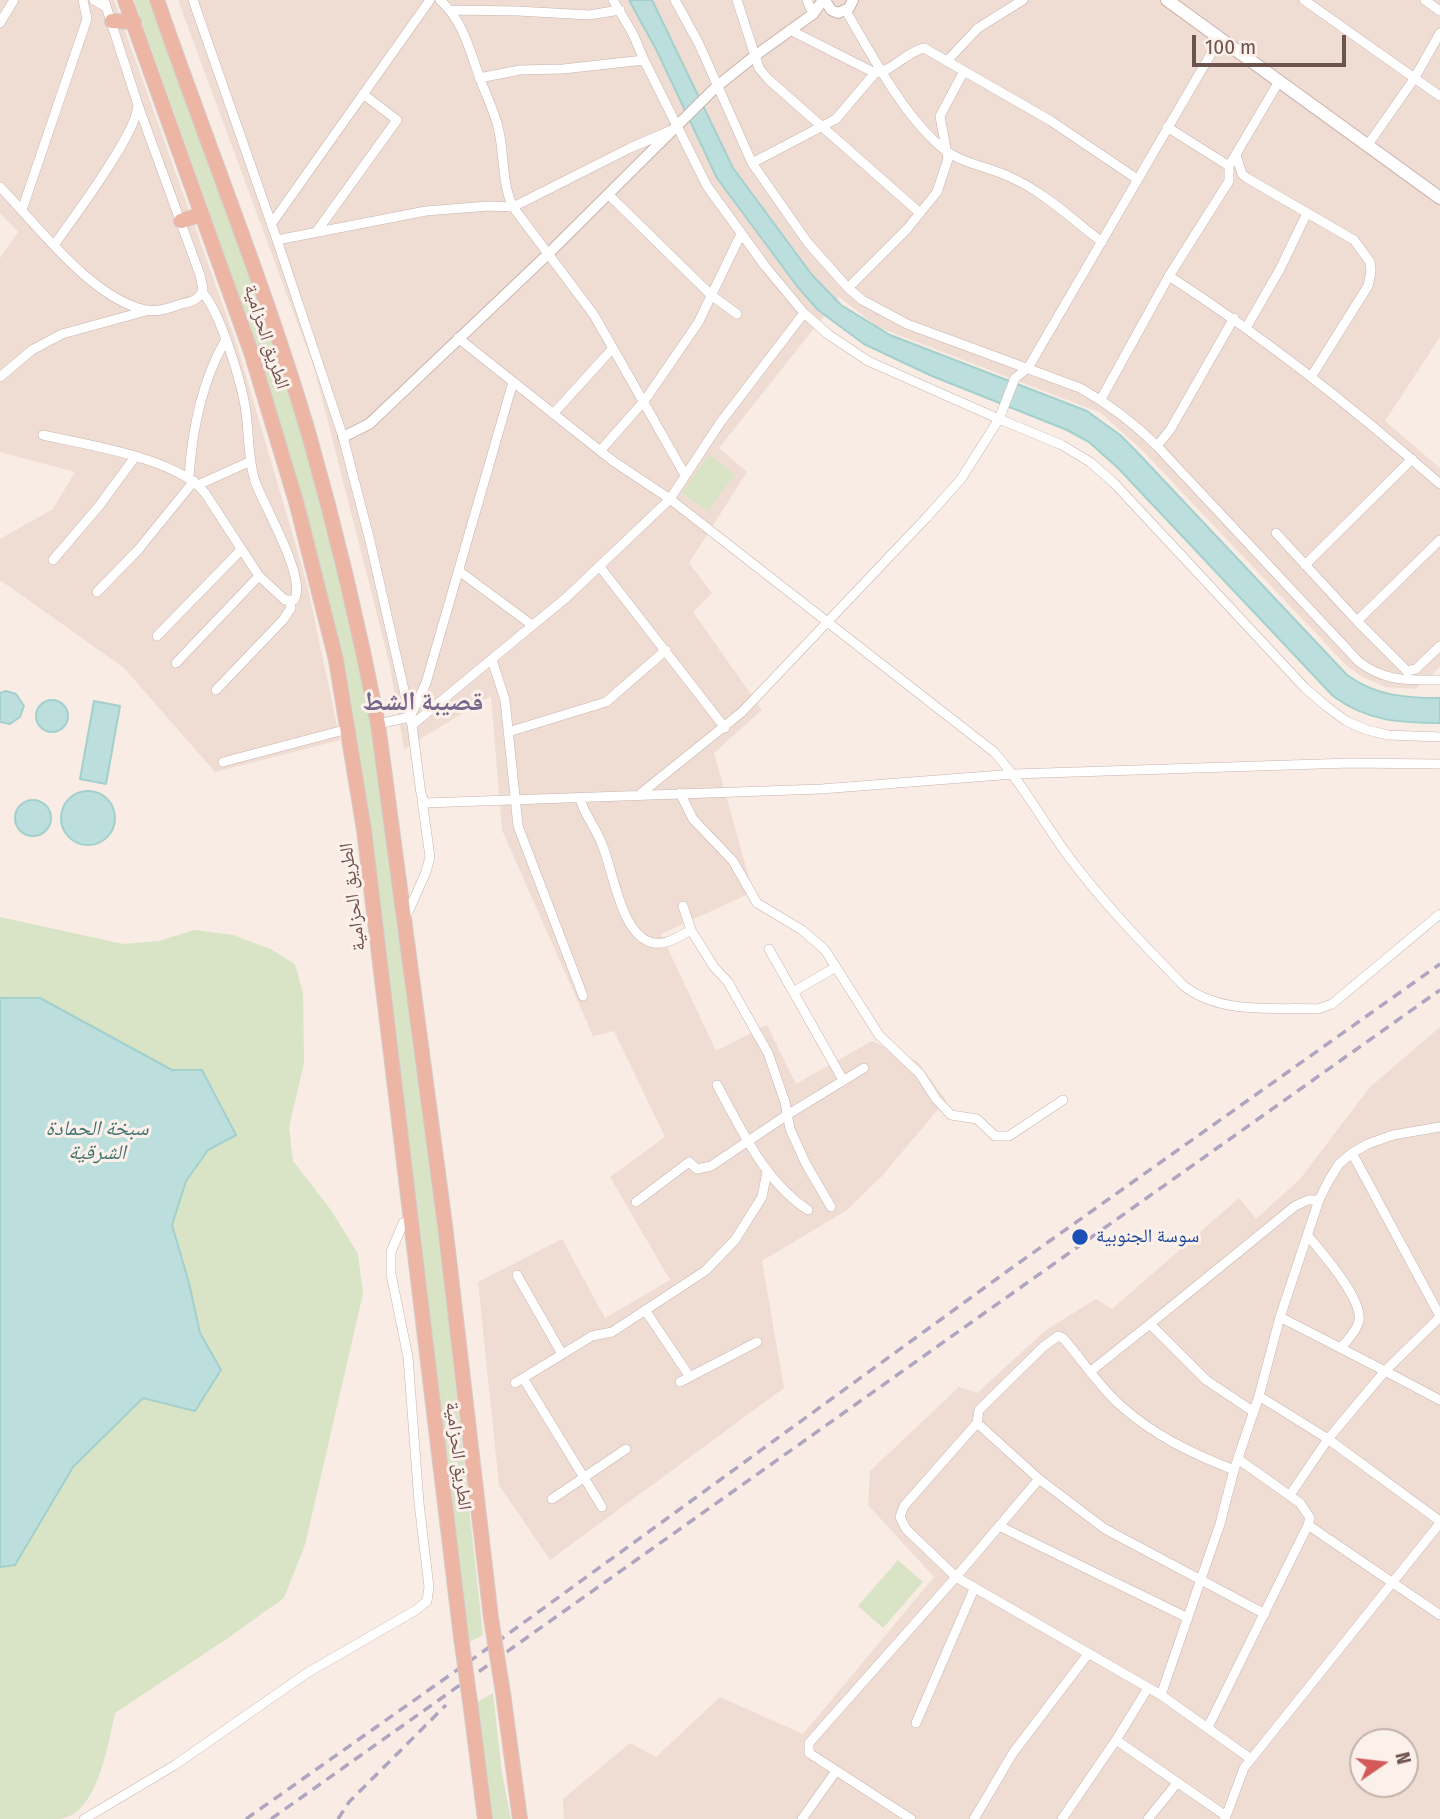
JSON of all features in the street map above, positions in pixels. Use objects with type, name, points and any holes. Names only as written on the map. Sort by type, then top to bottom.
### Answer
[{"type":"highway","name":"الطريق الحزامية","points":[[125,0],[236,307],[294,492],[336,660],[364,830],[485,1819]]},
{"type":"highway","name":"الطريق الحزامية","points":[[157,0],[262,294],[308,434],[343,563],[378,724],[445,1224],[491,1618],[520,1819]]},
{"type":"highway","points":[[112,21],[134,22]]},
{"type":"highway","points":[[181,221],[202,214]]},
{"type":"main road","points":[[1167,0],[1440,198]]},
{"type":"street","points":[[0,23],[14,0]]},
{"type":"street","points":[[22,210],[87,19],[83,0]]},
{"type":"street","points":[[94,0],[105,3],[112,21],[138,106],[200,275],[203,293],[214,310],[225,341],[245,404],[251,461],[259,492],[285,544],[294,577],[297,594],[290,602]]},
{"type":"street","points":[[193,0],[272,223],[343,437],[370,541],[411,721],[430,857],[404,921]]},
{"type":"street","points":[[272,223],[430,0]]},
{"type":"street","points":[[440,0],[451,10],[464,33],[498,127],[506,192],[513,207],[594,315],[685,475]]},
{"type":"street","points":[[613,0],[634,34],[644,60],[707,186],[741,234],[804,313],[868,361],[1062,444],[1090,461],[1114,483],[1304,688],[1346,721],[1388,735],[1440,737]]},
{"type":"street","points":[[675,0],[699,44],[752,163],[808,243],[848,288],[862,300],[907,324],[1080,388],[1101,399],[1135,424],[1157,446],[1359,662],[1381,676],[1394,679],[1440,680]]},
{"type":"street","points":[[737,0],[759,68],[768,79],[920,213]]},
{"type":"street","points":[[807,0],[813,14]]},
{"type":"street","points":[[343,437],[369,424],[549,253],[716,87],[755,55],[813,14],[824,0],[828,7],[840,11],[879,73],[930,137],[948,152],[1023,184],[1102,242]]},
{"type":"street","points":[[813,14],[840,11],[853,0]]},
{"type":"street","points":[[947,61],[978,28],[1023,0]]},
{"type":"street","points":[[1304,0],[1440,96]]},
{"type":"street","points":[[1425,0],[1440,11]]},
{"type":"street","points":[[451,10],[589,15],[620,10]]},
{"type":"street","points":[[790,30],[879,73]]},
{"type":"street","points":[[1367,146],[1414,79],[1440,33]]},
{"type":"street","points":[[639,795],[725,728],[793,660],[961,479],[999,419],[1015,378],[1028,368],[1219,40]]},
{"type":"street","points":[[752,163],[836,120],[879,73],[924,48],[1051,121],[1138,179]]},
{"type":"street","points":[[480,78],[520,70],[563,69],[644,60]]},
{"type":"street","points":[[848,288],[920,213],[940,188],[948,152],[940,116],[964,71]]},
{"type":"street","points":[[1101,399],[1169,276],[1229,181],[1229,166],[1278,83]]},
{"type":"street","points":[[317,231],[397,120],[363,94]]},
{"type":"street","points":[[54,245],[104,174],[131,129],[138,106]]},
{"type":"street","points":[[277,240],[426,211],[489,205],[513,207],[678,124]]},
{"type":"street","points":[[1167,127],[1229,166]]},
{"type":"street","points":[[1236,155],[1242,174],[1247,178],[1354,240],[1370,262],[1368,286],[1311,377]]},
{"type":"street","points":[[0,187],[90,280],[134,307],[163,310],[192,301],[203,293]]},
{"type":"street","points":[[608,194],[711,295],[737,314]]},
{"type":"street","points":[[1246,328],[1280,269],[1307,213]]},
{"type":"street","points":[[600,452],[645,401],[698,323],[741,234]]},
{"type":"street","points":[[1169,276],[1234,318],[1311,377],[1440,484]]},
{"type":"street","points":[[0,377],[32,349],[62,334],[148,310]]},
{"type":"street","points":[[378,724],[411,721],[492,660],[600,567],[670,499],[720,423],[804,313]]},
{"type":"street","points":[[1157,446],[1170,430],[1234,318]]},
{"type":"street","points":[[458,338],[600,452],[670,499],[994,752],[1014,774],[1069,856],[1125,926],[1199,997],[1222,1006],[1318,1009],[1326,1006],[1440,914]]},
{"type":"street","points":[[194,481],[194,431],[200,401],[225,341]]},
{"type":"street","points":[[553,414],[613,348]]},
{"type":"street","points":[[411,721],[426,683],[513,382]]},
{"type":"street","points":[[43,435],[160,464],[194,481],[259,576],[279,597],[290,602]]},
{"type":"street","points":[[53,561],[135,457]]},
{"type":"street","points":[[1305,565],[1412,459]]},
{"type":"street","points":[[97,592],[138,551],[194,481],[251,461]]},
{"type":"street","points":[[1276,533],[1407,671],[1416,669],[1440,646]]},
{"type":"street","points":[[1357,621],[1440,540]]},
{"type":"street","points":[[157,636],[241,551]]},
{"type":"street","points":[[600,567],[725,728]]},
{"type":"street","points":[[459,571],[532,625]]},
{"type":"street","points":[[176,663],[259,576]]},
{"type":"street","points":[[216,690],[283,620],[291,608],[290,602]]},
{"type":"street","points":[[508,732],[606,702],[666,650]]},
{"type":"street","points":[[492,660],[505,700],[518,826],[583,996]]},
{"type":"street","points":[[223,762],[348,729]]},
{"type":"street","points":[[422,800],[429,804],[821,789],[1014,774],[1350,763],[1440,764]]},
{"type":"street","points":[[680,793],[693,819],[733,861],[757,903],[802,930],[825,950],[879,1035],[920,1074],[936,1099],[951,1115],[976,1118],[995,1136],[1002,1138],[1063,1100]]},
{"type":"street","points":[[580,798],[583,812],[601,841],[624,913],[642,938],[653,944],[669,941],[691,930]]},
{"type":"street","points":[[683,906],[691,930],[714,967],[728,982],[768,1053],[790,1129],[806,1164],[831,1207]]},
{"type":"street","points":[[769,949],[843,1080]]},
{"type":"street","points":[[793,992],[836,967]]},
{"type":"street","points":[[636,1202],[689,1162],[697,1169],[703,1169],[864,1068]]},
{"type":"street","points":[[717,1085],[767,1172],[790,1199],[808,1210]]},
{"type":"street","points":[[1161,1695],[1220,1524],[1280,1317],[1309,1237],[1319,1200],[1339,1164],[1352,1153],[1392,1135],[1440,1127]]},
{"type":"street","points":[[1290,1495],[1328,1439],[1385,1371],[1440,1316],[1352,1153]]},
{"type":"street","points":[[602,1507],[519,1380],[592,1336],[612,1332],[705,1270],[735,1241],[762,1196],[767,1172]]},
{"type":"street","points":[[1091,1371],[1294,1206],[1303,1201],[1319,1200]]},
{"type":"street","points":[[84,1819],[175,1765],[307,1673],[427,1601],[429,1587],[419,1503],[408,1357],[391,1274],[391,1252],[403,1223],[411,1220]]},
{"type":"street","points":[[1309,1237],[1340,1279],[1359,1312],[1357,1327],[1341,1348]]},
{"type":"street","points":[[517,1275],[562,1354]]},
{"type":"street","points":[[645,1310],[690,1377]]},
{"type":"street","points":[[1280,1317],[1440,1400]]},
{"type":"street","points":[[1150,1324],[1206,1380],[1254,1412]]},
{"type":"street","points":[[1234,1470],[1190,1451],[1140,1421],[1119,1404],[1063,1338],[1055,1338],[979,1410],[977,1423],[904,1506],[901,1513],[906,1529],[957,1577],[974,1589],[1161,1695],[1251,1759]]},
{"type":"street","points":[[680,1382],[757,1342]]},
{"type":"street","points":[[1116,1740],[1226,1818],[1240,1775],[1251,1759],[1440,1522],[1328,1439],[1259,1396]]},
{"type":"street","points":[[977,1423],[1039,1479],[1105,1529],[1265,1614]]},
{"type":"street","points":[[552,1499],[626,1449]]},
{"type":"street","points":[[1208,1727],[1310,1518],[1307,1511],[1290,1495],[1238,1459]]},
{"type":"street","points":[[909,1818],[809,1753],[809,1743],[957,1577],[1039,1479]]},
{"type":"street","points":[[1308,1525],[1440,1615]]},
{"type":"street","points":[[999,1526],[1188,1618]]},
{"type":"street","points":[[916,1723],[974,1589]]},
{"type":"street","points":[[974,1819],[1013,1753],[1088,1654]]},
{"type":"street","points":[[1062,1819],[1148,1688]]},
{"type":"street","points":[[803,1818],[836,1771]]},
{"type":"street","points":[[1149,1819],[1177,1783]]},
{"type":"shaded area","points":[[0,0],[114,0],[236,342],[307,584],[340,740],[215,772],[124,668],[0,580],[0,539],[53,509],[75,472],[0,452],[0,258],[18,232],[0,213]]},
{"type":"shaded area","points":[[178,0],[1440,0],[1440,337],[1385,421],[1440,468],[1440,667],[1416,689],[1386,687],[1364,678],[1346,665],[1144,452],[1101,413],[878,327],[839,297],[719,448],[747,472],[689,563],[712,593],[693,612],[762,710],[714,753],[753,892],[661,934],[716,1051],[767,1025],[796,1084],[872,1041],[918,1062],[946,1100],[882,1176],[847,1210],[762,1261],[784,1388],[550,1560],[499,1485],[478,1282],[562,1239],[605,1318],[670,1280],[610,1177],[665,1137],[614,1031],[593,1036],[502,830],[491,696],[404,749],[389,662],[315,371]]},
{"type":"shaded area","points":[[1440,1027],[1440,1819],[564,1819],[563,1799],[630,1743],[656,1757],[720,1697],[803,1734],[934,1577],[868,1505],[870,1471],[959,1387],[977,1393],[1046,1330],[1096,1299],[1112,1309],[1239,1198],[1256,1219],[1300,1179],[1370,1087]]},
{"type":"green space","points":[[134,0],[155,0],[262,305],[306,445],[340,574],[360,665],[377,751],[439,1235],[483,1635],[469,1642],[375,880],[358,759],[336,639],[303,505],[260,359]]},
{"type":"green space","points":[[709,455],[735,474],[708,511],[682,493]]},
{"type":"green space","points":[[0,917],[123,944],[159,941],[194,930],[233,935],[270,949],[295,964],[303,993],[304,1063],[289,1127],[293,1161],[331,1210],[358,1254],[363,1294],[305,1545],[284,1598],[115,1713],[105,1758],[92,1791],[84,1805],[73,1814],[60,1819],[0,1819],[0,1567],[15,1565],[73,1467],[144,1398],[195,1411],[221,1370],[200,1333],[172,1225],[186,1181],[208,1150],[202,1070],[172,1070],[40,998],[0,998]]},
{"type":"green space","points":[[898,1560],[923,1582],[883,1628],[858,1606]]},
{"type":"green space","points":[[493,1693],[502,1774],[511,1819],[492,1819],[477,1702]]},
{"type":"water","points":[[629,0],[652,0],[733,168],[812,275],[841,305],[890,335],[1087,411],[1120,435],[1137,452],[1347,675],[1380,692],[1440,698],[1440,723],[1371,716],[1333,696],[1118,468],[1089,442],[1067,430],[932,376],[864,344],[818,310],[717,178],[657,51]]},
{"type":"water","points":[[6,691],[16,694],[24,706],[20,717],[10,724],[0,722],[0,693]]},
{"type":"water","points":[[52,700],[64,704],[68,716],[64,728],[52,732],[40,728],[36,716],[40,704]]},
{"type":"water","points":[[94,701],[120,706],[106,784],[80,779]]},
{"type":"water","points":[[88,791],[107,799],[115,818],[107,837],[88,845],[69,837],[61,818],[69,799]]},
{"type":"water","points":[[33,800],[46,805],[51,818],[46,831],[33,836],[20,831],[15,818],[20,805]]},
{"type":"water","name":"سبخة الحمادة الشرقية","points":[[0,998],[40,998],[172,1070],[202,1070],[236,1135],[208,1150],[186,1181],[172,1225],[200,1333],[221,1370],[195,1411],[143,1398],[73,1467],[15,1565],[0,1567]]},
{"type":"railway","points":[[246,1819],[508,1634],[1013,1267],[1440,964]]},
{"type":"railway","points":[[271,1819],[1440,990]]},
{"type":"railway","points":[[338,1819],[349,1802],[446,1705]]},
{"type":"place","name":"سوسة الجنوبية","points":[[1080,1237]]},
{"type":"district","name":"قصيبة الشط","points":[[423,703]]}]
